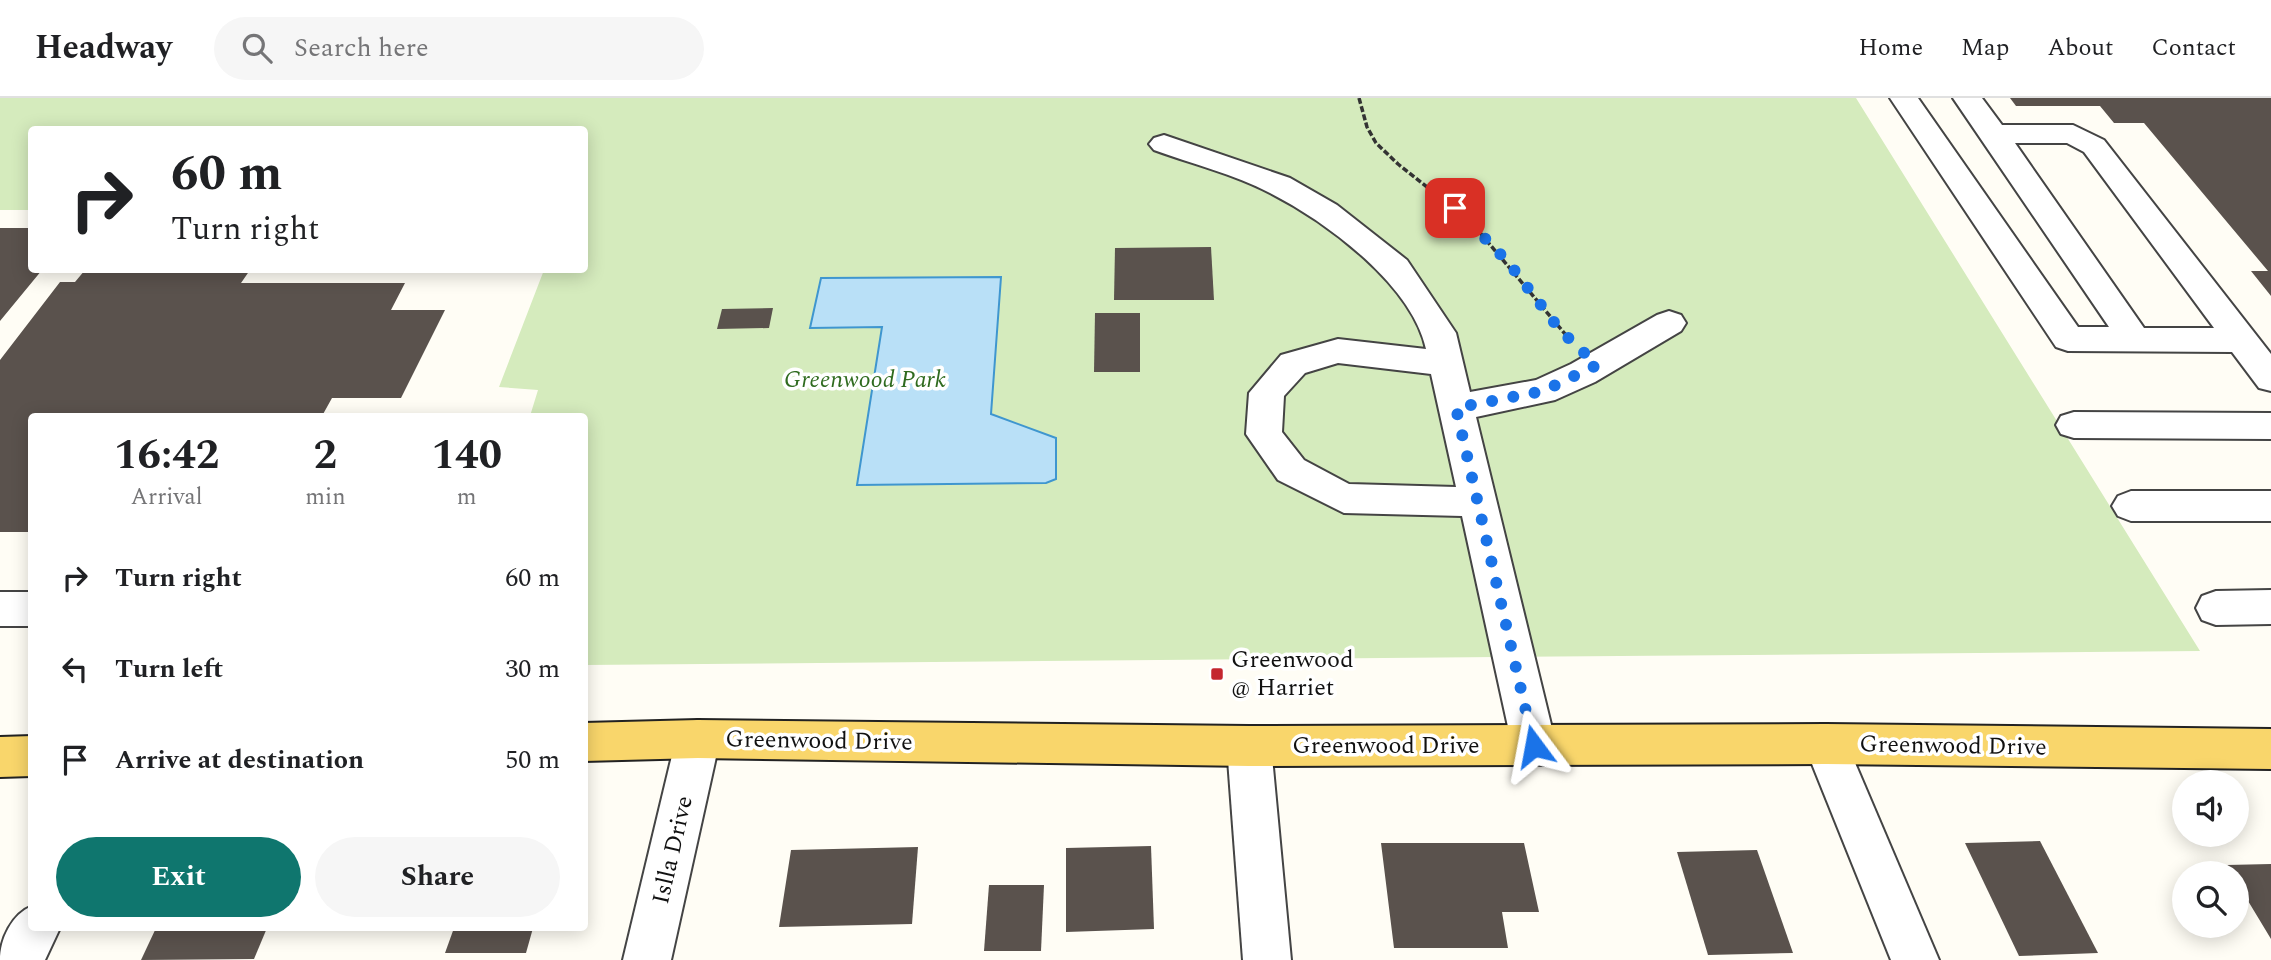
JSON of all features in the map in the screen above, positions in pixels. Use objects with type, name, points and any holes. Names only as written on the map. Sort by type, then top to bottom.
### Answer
[{"type":"main road","name":"Greenwood Drive","points":[[588,742],[698,739],[1249,746],[1826,744],[2271,749]]},
{"type":"main road","points":[[0,757],[28,756]]},
{"type":"street","points":[[1904,98],[2068,339],[2241,340]]},
{"type":"street","points":[[1967,98],[2135,340]]},
{"type":"street","points":[[1994,134],[2073,134],[2094,146],[2271,379]]},
{"type":"street","points":[[1164,144],[1279,185],[1326,212],[1396,268],[1439,333],[1534,746]]},
{"type":"street","points":[[1456,408],[1543,391],[1597,365],[1670,323]]},
{"type":"street","points":[[1446,364],[1338,351],[1293,364],[1267,393],[1264,434],[1291,470],[1344,498],[1478,502]]},
{"type":"street","points":[[2074,425],[2271,426]]},
{"type":"street","points":[[2131,506],[2271,506]]},
{"type":"street","points":[[2216,608],[2271,607]]},
{"type":"street","points":[[0,609],[28,609]]},
{"type":"street","name":"Islla Drive","points":[[647,960],[698,739]]},
{"type":"street","points":[[1826,744],[1916,960]]},
{"type":"street","points":[[1249,746],[1267,960]]},
{"type":"street","points":[[19,960],[34,931]]},
{"type":"path","points":[[1359,98],[1366,126],[1375,141],[1394,160],[1440,194],[1471,222],[1508,262],[1560,330],[1597,365]]},
{"type":"green space","name":"Greenwood Park","points":[[0,98],[1856,98],[2200,651],[588,665],[588,413],[531,413],[538,390],[499,387],[543,273],[588,273],[588,126],[28,126],[28,210],[0,210]]},
{"type":"water","points":[[1001,277],[991,414],[1056,438],[1056,479],[1046,483],[857,485],[882,327],[810,328],[821,278]]},
{"type":"building","points":[[2010,98],[2271,98],[2271,296],[2251,271],[2268,271],[2144,123],[2114,123],[2100,106],[2016,106]]},
{"type":"building","points":[[0,228],[28,228],[28,273],[40,273],[0,321]]},
{"type":"building","points":[[1211,247],[1214,300],[1114,300],[1115,248]]},
{"type":"building","points":[[82,273],[248,273],[241,283],[405,283],[391,310],[445,310],[401,398],[332,398],[324,413],[28,413],[28,532],[0,532],[0,360],[60,282],[75,282]]},
{"type":"building","points":[[773,308],[769,328],[717,329],[722,309]]},
{"type":"building","points":[[1095,313],[1140,313],[1140,372],[1094,372]]},
{"type":"building","points":[[2040,841],[2098,953],[2019,956],[1965,843]]},
{"type":"building","points":[[1381,843],[1524,843],[1539,912],[1502,912],[1508,948],[1394,948]]},
{"type":"building","points":[[1151,846],[1154,929],[1066,932],[1066,848]]},
{"type":"building","points":[[918,847],[912,924],[779,927],[791,850]]},
{"type":"building","points":[[1757,850],[1793,953],[1708,955],[1677,852]]},
{"type":"building","points":[[2249,864],[2271,864],[2271,939],[2249,903]]},
{"type":"building","points":[[989,885],[1044,885],[1041,951],[984,951]]},
{"type":"building","points":[[155,931],[266,931],[254,959],[141,960]]},
{"type":"building","points":[[453,931],[532,931],[526,953],[445,953]]},
{"type":"place","name":"Greenwood @ Harriet","points":[[1217,674]]},
{"type":"route","points":[[1455,208],[1508,262],[1560,330],[1597,365],[1543,391],[1456,408],[1534,746]]}]
